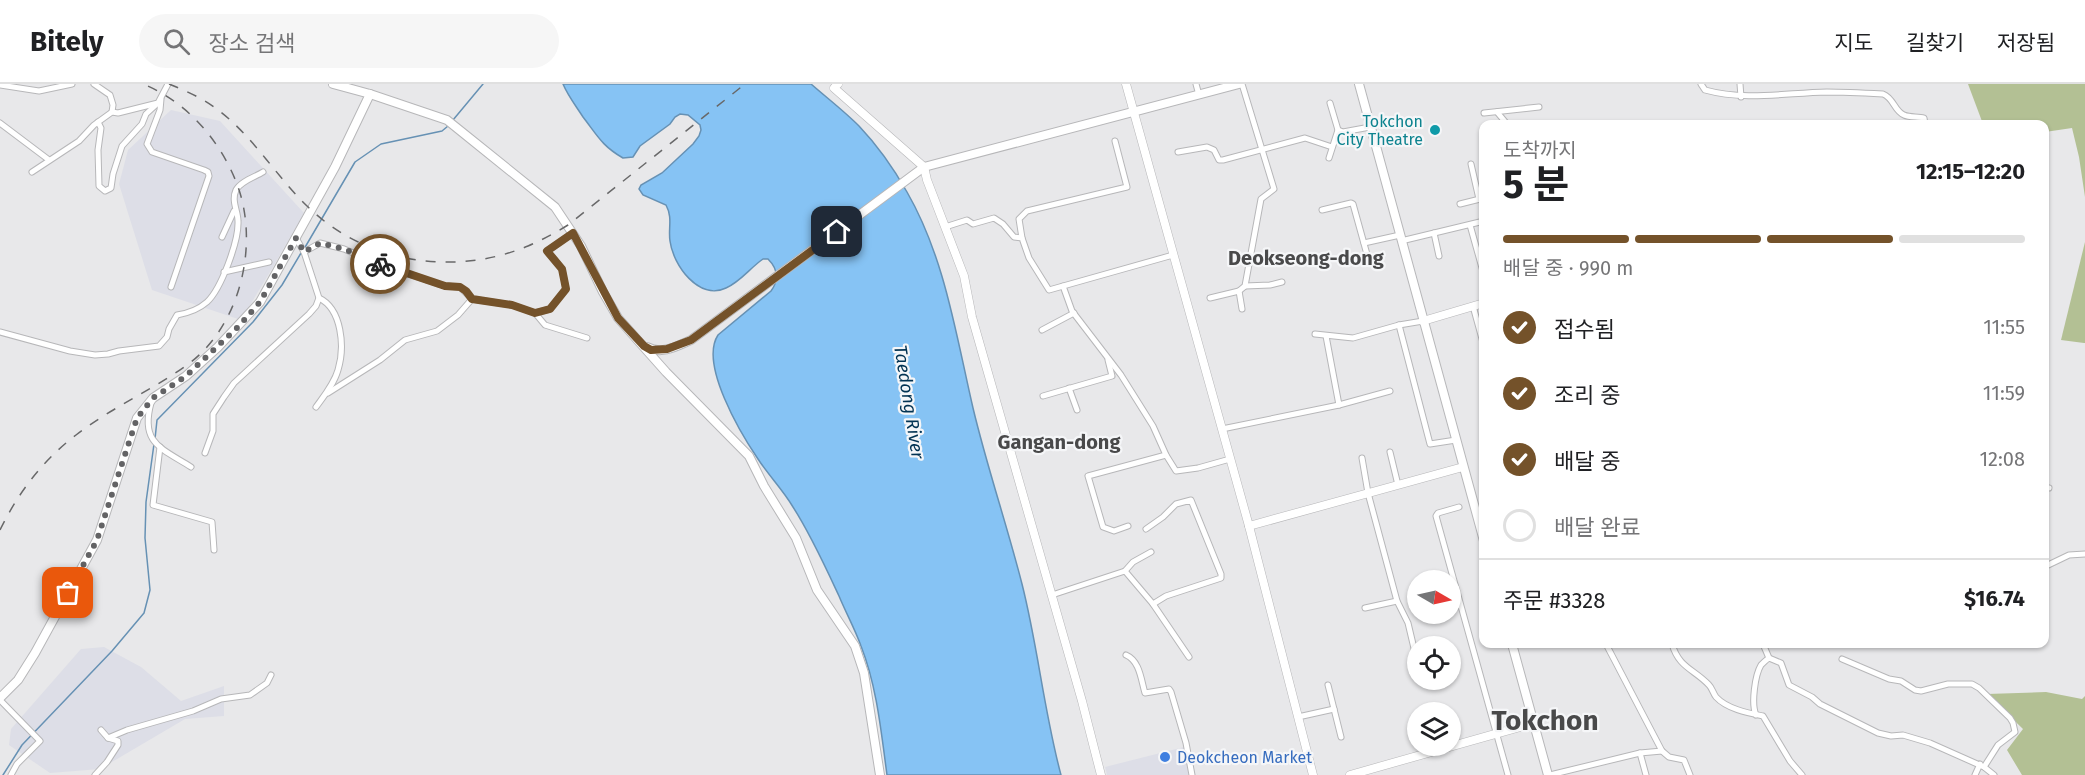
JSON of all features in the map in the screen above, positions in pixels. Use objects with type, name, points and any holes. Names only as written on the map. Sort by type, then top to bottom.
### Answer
[{"type":"main road","points":[[333,84],[447,120],[555,207],[573,233],[618,318],[666,372],[744,450],[796,538],[817,590],[849,635],[860,660],[880,775]]},
{"type":"main road","points":[[1126,84],[1249,526],[1314,775]]},
{"type":"main road","points":[[644,346],[651,350],[667,349],[691,340],[924,166],[1240,84]]},
{"type":"main road","points":[[1359,84],[1479,523]]},
{"type":"main road","points":[[834,85],[924,166],[927,180],[964,276],[972,317],[1053,595],[1101,775]]},
{"type":"main road","points":[[0,699],[18,680],[35,653],[97,540],[137,418],[153,398],[186,376],[239,326],[260,302],[297,241],[370,94]]},
{"type":"main road","points":[[1423,321],[1479,304]]},
{"type":"main road","points":[[1249,526],[1463,467]]},
{"type":"main road","points":[[1514,648],[1549,775]]},
{"type":"main road","points":[[1350,775],[1534,723]]},
{"type":"street","points":[[0,85],[39,91],[72,84]]},
{"type":"street","points":[[94,84],[110,95],[113,105],[112,112]]},
{"type":"street","points":[[98,122],[102,128],[98,150],[99,186],[105,191],[111,188],[122,146],[142,124],[146,114],[159,101],[168,84]]},
{"type":"street","points":[[1196,84],[1198,95]]},
{"type":"street","points":[[1240,84],[1274,189],[1261,200],[1242,289],[1242,309]]},
{"type":"street","points":[[1701,84],[1705,90],[1741,97],[1827,92],[1883,94],[1889,96],[1904,116],[1924,118],[1924,120]]},
{"type":"street","points":[[1740,84],[1741,97]]},
{"type":"street","points":[[1827,84],[1827,92]]},
{"type":"street","points":[[1841,84],[1841,93]]},
{"type":"street","points":[[32,172],[79,141],[112,112],[118,113],[159,101]]},
{"type":"street","points":[[159,101],[160,110],[147,144],[148,148],[152,152],[208,172],[171,287]]},
{"type":"street","points":[[1329,158],[1338,130],[1330,103]]},
{"type":"street","points":[[1484,112],[1539,107]]},
{"type":"street","points":[[1497,112],[1504,120]]},
{"type":"street","points":[[0,123],[49,160]]},
{"type":"street","points":[[1338,130],[1343,132],[1370,128]]},
{"type":"street","points":[[1178,152],[1207,147],[1214,150],[1219,160],[1224,160],[1305,138],[1332,147]]},
{"type":"street","points":[[1115,141],[1127,187],[1027,212],[1019,219],[1022,238],[1029,258],[1049,290],[1173,255]]},
{"type":"street","points":[[1471,164],[1479,192]]},
{"type":"street","points":[[222,237],[234,211],[238,187],[263,172]]},
{"type":"street","points":[[1460,204],[1479,199]]},
{"type":"street","points":[[1322,210],[1351,202],[1353,204],[1368,258]]},
{"type":"street","points":[[0,332],[70,351],[95,355],[159,346],[167,338],[169,328],[177,315],[193,311],[209,301],[217,289],[237,238],[238,219],[234,211]]},
{"type":"street","points":[[945,227],[967,220],[973,224],[994,218],[1003,224],[1014,237],[1022,238]]},
{"type":"street","points":[[1364,243],[1434,233],[1479,222]]},
{"type":"street","points":[[1470,225],[1479,258]]},
{"type":"street","points":[[535,313],[550,309],[566,289],[562,269],[547,251],[573,233]]},
{"type":"street","points":[[1434,233],[1439,256]]},
{"type":"street","points":[[205,453],[213,431],[213,414],[224,396],[234,383],[316,306],[319,298],[304,252],[297,241]]},
{"type":"street","points":[[304,252],[320,243],[344,249],[420,278],[445,286],[460,287],[472,299],[512,305],[535,313],[545,325],[587,338]]},
{"type":"street","points":[[224,272],[269,262]]},
{"type":"street","points":[[1210,298],[1242,289],[1282,282]]},
{"type":"street","points":[[1063,286],[1074,313],[1108,358],[1153,426],[1176,471],[1198,468],[1230,459]]},
{"type":"street","points":[[316,407],[338,371],[340,333],[335,311],[327,302],[319,298]]},
{"type":"street","points":[[326,393],[336,389],[380,360],[405,340],[436,331],[458,315],[472,299]]},
{"type":"street","points":[[1473,306],[1479,328]]},
{"type":"street","points":[[1042,330],[1074,313]]},
{"type":"street","points":[[1315,334],[1353,338],[1423,321]]},
{"type":"street","points":[[1399,325],[1430,444],[1456,440]]},
{"type":"street","points":[[1326,336],[1339,405]]},
{"type":"street","points":[[1043,396],[1112,376],[1108,358]]},
{"type":"street","points":[[1069,388],[1077,410]]},
{"type":"street","points":[[1222,429],[1339,405],[1390,391]]},
{"type":"street","points":[[153,398],[149,412],[150,437],[160,447],[191,466]]},
{"type":"street","points":[[160,447],[153,505],[212,522],[214,550]]},
{"type":"street","points":[[1390,453],[1398,485]]},
{"type":"street","points":[[1128,526],[1114,531],[1103,527],[1088,476],[1166,455]]},
{"type":"street","points":[[1362,458],[1368,493],[1397,602],[1408,622],[1411,636]]},
{"type":"street","points":[[1146,529],[1176,504],[1191,500],[1221,574],[1221,578],[1166,596],[1153,603]]},
{"type":"street","points":[[1459,507],[1438,513],[1436,516],[1508,775]]},
{"type":"street","points":[[1053,595],[1125,571],[1133,562],[1151,552]]},
{"type":"street","points":[[2049,565],[2069,555],[2085,554]]},
{"type":"street","points":[[1125,571],[1153,603],[1189,657]]},
{"type":"street","points":[[1365,609],[1397,602]]},
{"type":"street","points":[[1608,648],[1662,751],[1669,757],[1684,760],[1690,775]]},
{"type":"street","points":[[1673,648],[1681,662],[1709,685],[1717,698],[1740,711],[1763,716],[1790,761],[1802,775]]},
{"type":"street","points":[[1765,648],[1769,657],[1781,663],[1789,685],[1820,704],[1878,733],[1891,736],[1903,735],[1930,743],[1982,766],[1994,775]]},
{"type":"street","points":[[1126,655],[1132,657],[1137,664],[1145,693],[1169,689],[1171,692],[1186,743],[1192,775]]},
{"type":"street","points":[[1756,715],[1753,705],[1755,687],[1761,664],[1769,657]]},
{"type":"street","points":[[1842,659],[1889,679],[1901,681],[1915,690],[1921,691],[1948,684],[1972,684],[1979,688],[2010,718],[2015,732],[1998,746],[1975,775]]},
{"type":"street","points":[[108,738],[193,711],[221,699],[250,695],[267,683],[271,675]]},
{"type":"street","points":[[1329,685],[1341,736]]},
{"type":"street","points":[[0,699],[40,741],[17,764],[11,775]]},
{"type":"street","points":[[1298,717],[1334,709]]},
{"type":"street","points":[[95,775],[118,745],[118,741],[108,738],[101,730]]},
{"type":"street","points":[[1549,775],[1640,753],[1662,751]]},
{"type":"street","points":[[1640,753],[1646,775]]},
{"type":"shaded area","points":[[171,110],[220,121],[304,213],[241,320],[152,290],[119,184],[128,150]]},
{"type":"shaded area","points":[[104,647],[141,667],[181,701],[224,686],[224,716],[185,719],[100,769],[50,773],[9,745],[11,729],[81,649]]},
{"type":"shaded area","name":"Deokcheon Market","points":[[1184,747],[1189,775],[1107,775],[1105,767]]},
{"type":"green space","points":[[1968,84],[2085,84],[2085,197],[2072,128],[2049,131],[2049,120],[1982,120]]},
{"type":"green space","points":[[2085,242],[2085,343],[2084,343],[2061,340]]},
{"type":"green space","points":[[2046,692],[2082,699],[2085,696],[2085,775],[2022,775],[2007,750],[2023,729],[1987,694]]},
{"type":"water","name":"Taedong River","points":[[563,84],[811,84],[859,126],[885,158],[902,183],[920,217],[948,297],[973,408],[1022,584],[1061,775],[887,775],[875,693],[856,633],[806,529],[751,448],[733,416],[724,398],[714,363],[714,348],[718,335],[771,291],[776,279],[774,267],[768,259],[763,259],[726,288],[716,291],[706,290],[697,285],[682,270],[672,250],[666,205],[643,195],[639,189],[641,185],[662,173],[693,144],[699,136],[700,125],[688,115],[680,114],[640,146],[633,157],[623,158],[596,135]]},
{"type":"waterway","points":[[453,120],[483,84]]},
{"type":"waterway","points":[[304,249],[355,162],[381,144],[442,131],[448,126]]},
{"type":"waterway","points":[[155,439],[157,420],[253,322],[282,285],[301,253]]},
{"type":"waterway","points":[[3,775],[22,745],[112,651],[144,613],[150,590],[145,538],[146,502],[154,444]]},
{"type":"railway","points":[[0,530],[32,478],[53,455],[90,425],[191,362],[209,345],[223,325],[234,303],[246,255],[243,207],[237,184],[221,152],[200,124],[174,101],[143,84]]},
{"type":"railway","points":[[169,84],[203,100],[227,117],[240,129],[295,194],[330,225],[356,241],[383,252],[412,259],[441,262],[470,261],[500,256],[528,246],[563,228],[745,84]]},
{"type":"way so far","points":[[68,593],[97,540],[137,418],[144,407],[153,398],[186,376],[239,326],[260,302],[296,238],[304,252],[320,243],[344,249],[380,264]]},
{"type":"place","name":"Tokchon City Theatre","points":[[1435,130]]},
{"type":"place","name":"Deokcheon Market","points":[[1165,757]]},
{"type":"district","name":"Deokseong-dong","points":[[1306,258]]},
{"type":"district","name":"Gangan-dong","points":[[1059,442]]},
{"type":"district","name":"Tokchon","points":[[1545,720]]},
{"type":"route","points":[[380,264],[445,286],[460,287],[472,299],[512,305],[535,313],[550,309],[566,289],[562,269],[547,251],[573,233],[618,318],[644,346],[651,350],[658,350],[676,347],[691,340],[837,232]]}]
